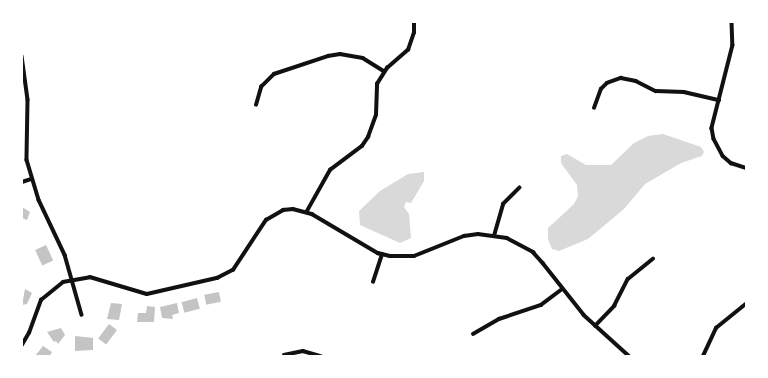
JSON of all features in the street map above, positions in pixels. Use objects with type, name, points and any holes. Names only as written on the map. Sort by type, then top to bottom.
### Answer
[{"type":"street","points":[[306,212],[330,170],[362,146],[368,136],[376,115],[377,84],[384,72],[408,50],[414,33],[414,22]]},
{"type":"street","points":[[732,22],[733,45],[712,128],[716,143],[731,163],[746,168]]},
{"type":"street","points":[[256,105],[261,87],[274,74],[328,56],[340,54],[364,58],[384,72]]},
{"type":"street","points":[[22,56],[28,100],[27,160],[32,179],[65,255],[82,315]]},
{"type":"street","points":[[594,108],[601,89],[607,83],[621,78],[636,81],[656,91],[684,92],[719,100]]},
{"type":"street","points":[[22,182],[32,179]]},
{"type":"street","points":[[494,236],[499,213],[519,188]]},
{"type":"street","points":[[23,342],[41,300],[52,289],[72,280],[90,277],[147,294],[217,278],[233,270],[260,228],[274,214],[293,209],[306,212],[382,254],[402,258],[414,256],[464,236],[494,236],[507,238],[532,252],[543,263],[562,289],[595,326],[629,356]]},
{"type":"street","points":[[373,282],[382,254]]},
{"type":"street","points":[[595,326],[614,306],[628,280],[653,259]]},
{"type":"street","points":[[473,334],[499,320],[541,305],[562,289]]},
{"type":"street","points":[[703,356],[716,328],[746,304]]},
{"type":"street","points":[[284,355],[303,351],[321,356]]},
{"type":"shaded area","points":[[663,134],[701,147],[704,152],[702,156],[681,163],[645,184],[624,209],[588,239],[559,251],[552,249],[548,239],[548,228],[574,204],[578,196],[577,185],[561,163],[561,156],[567,154],[586,165],[611,165],[634,143],[648,136]]},
{"type":"shaded area","points":[[424,172],[424,181],[411,203],[406,202],[404,207],[409,214],[411,238],[400,243],[360,225],[359,211],[380,191],[408,174]]},
{"type":"building","points":[[22,207],[30,212],[27,220],[22,218]]},
{"type":"building","points":[[46,245],[53,260],[42,265],[35,250]]},
{"type":"building","points":[[25,289],[32,293],[27,304],[22,305]]},
{"type":"building","points":[[219,292],[221,302],[206,305],[204,295]]},
{"type":"building","points":[[197,298],[200,309],[184,313],[182,302]]},
{"type":"building","points":[[111,303],[122,304],[119,320],[107,319]]},
{"type":"building","points":[[177,303],[179,313],[172,315],[173,319],[162,318],[160,307]]},
{"type":"building","points":[[147,306],[155,307],[154,322],[137,322],[138,313],[146,313]]},
{"type":"building","points":[[109,324],[117,330],[106,344],[98,338]]},
{"type":"building","points":[[61,328],[65,335],[58,344],[56,341],[54,342],[47,332]]},
{"type":"building","points":[[75,336],[93,338],[93,350],[75,351]]},
{"type":"building","points":[[43,346],[52,352],[50,356],[35,356]]}]
